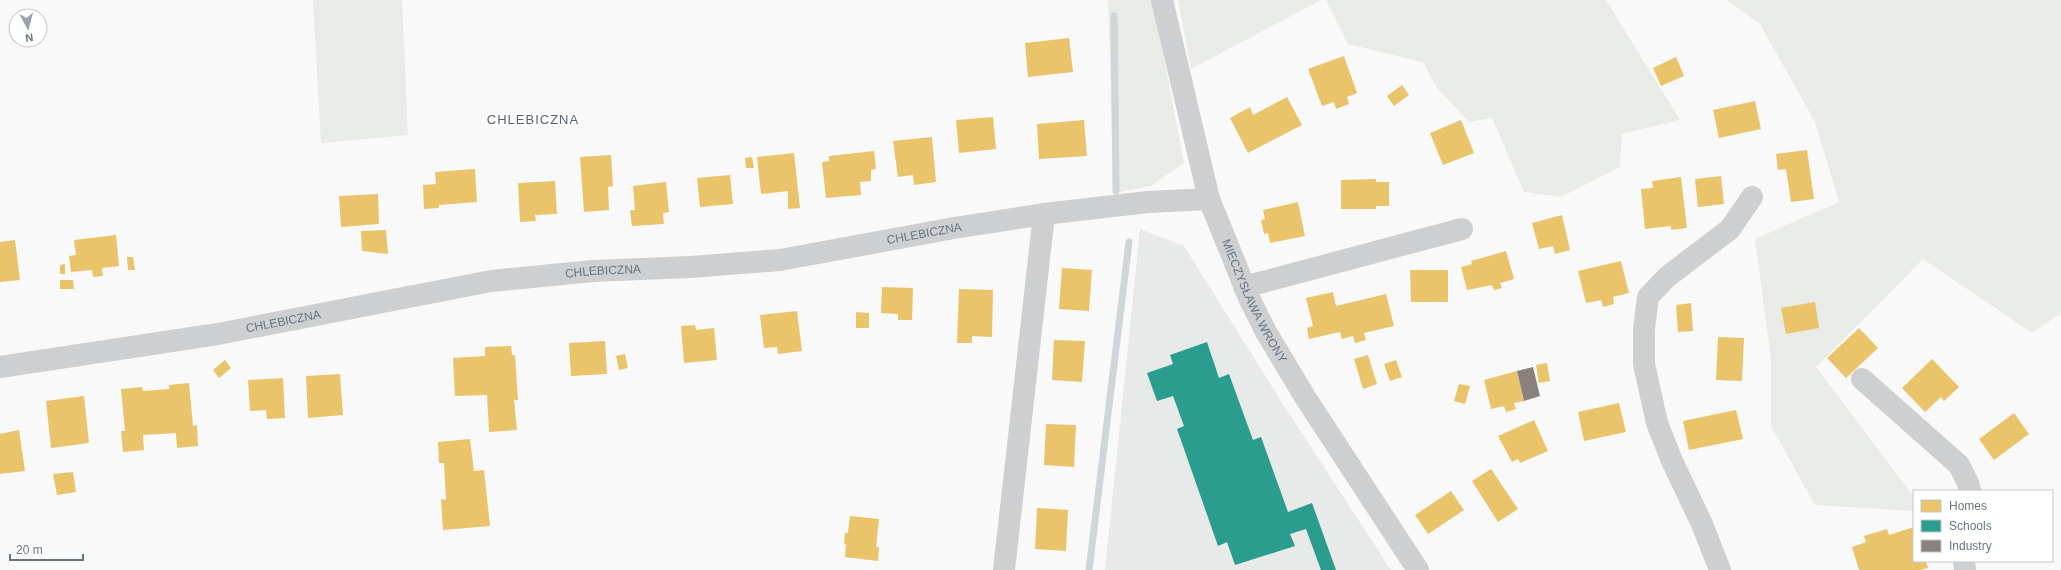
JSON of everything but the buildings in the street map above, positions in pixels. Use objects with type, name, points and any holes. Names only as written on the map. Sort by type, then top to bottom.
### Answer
[{"type":"street","name":"MIECZYSŁAWA WRONY","points":[[1162,0],[1209,199],[1244,287],[1266,332],[1305,397],[1418,570]]},
{"type":"street","points":[[1720,570],[1702,524],[1672,462],[1657,422],[1644,364],[1644,329],[1648,296],[1667,277],[1730,229],[1752,197]]},
{"type":"street","name":"CHLEBICZNA","points":[[0,367],[218,334],[491,281],[593,271],[690,267],[780,260],[954,228],[1044,214],[1148,202],[1209,199]]},
{"type":"street","points":[[1004,570],[1044,214]]},
{"type":"street","points":[[1244,287],[1462,228]]},
{"type":"street","points":[[1862,380],[1959,465],[1970,490]]},
{"type":"shaded area","points":[[313,0],[402,0],[408,135],[321,143]]},
{"type":"shaded area","points":[[1108,0],[1153,0],[1184,163],[1151,186],[1114,193]]},
{"type":"shaded area","points":[[1178,0],[1321,0],[1191,69]]},
{"type":"shaded area","points":[[1326,0],[1606,0],[1680,120],[1622,134],[1620,167],[1561,197],[1524,192],[1492,118],[1469,122],[1437,88],[1423,62],[1348,44]]},
{"type":"shaded area","points":[[1727,0],[2061,0],[2061,313],[2032,333],[1923,259],[1816,367],[1913,496],[1913,511],[1815,505],[1771,426],[1771,359],[1755,239],[1839,202],[1815,122],[1760,24]]},
{"type":"shaded area","points":[[1140,229],[1184,246],[1281,401],[1391,570],[1105,570]]},
{"type":"waterway","points":[[1114,16],[1116,191]]},
{"type":"waterway","points":[[1089,570],[1129,242]]},
{"type":"district","name":"CHLEBICZNA","points":[[533,119]]}]
